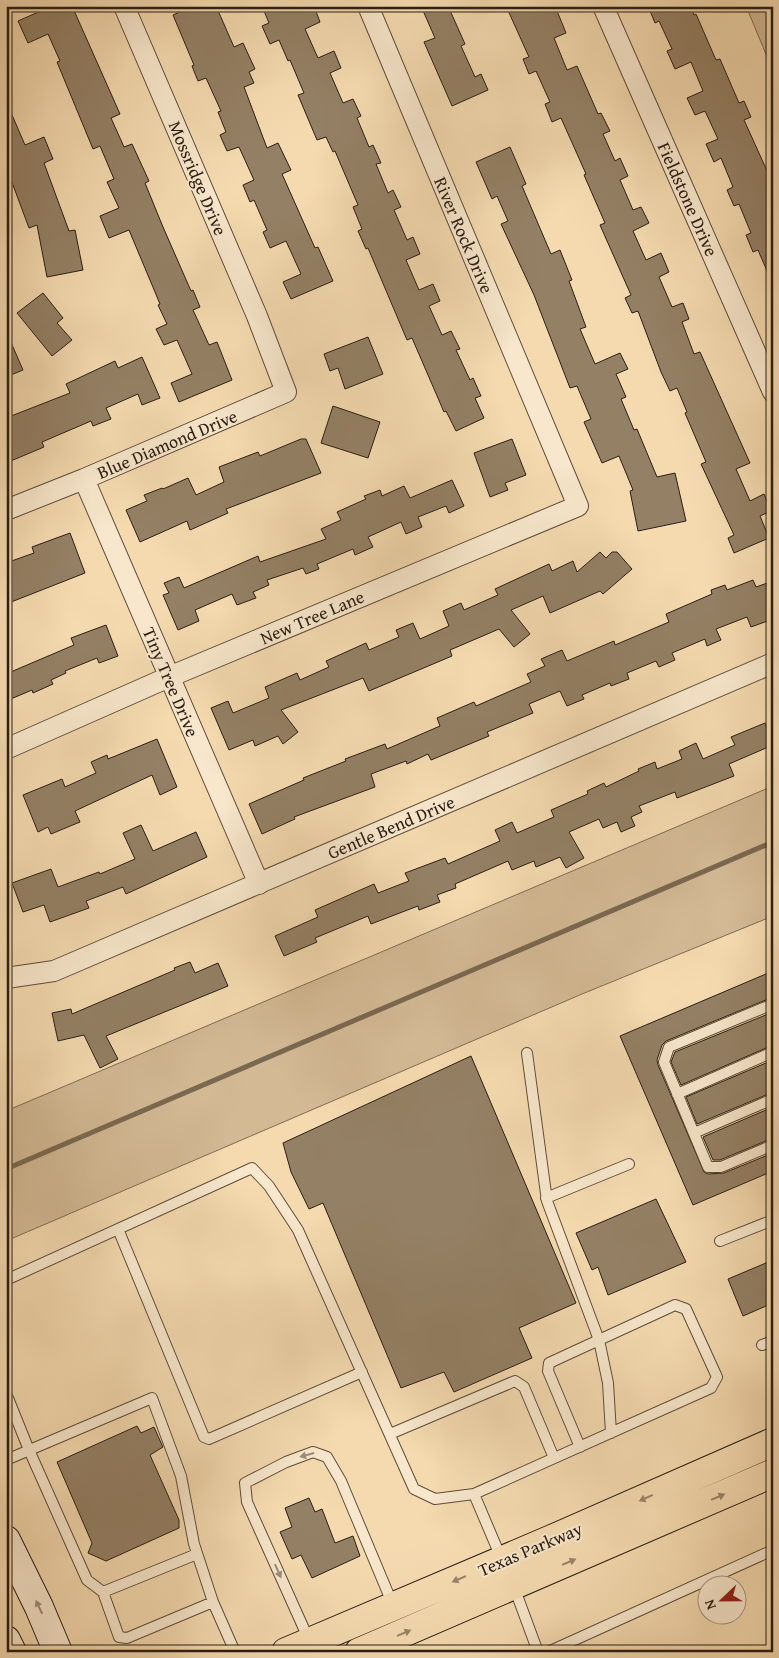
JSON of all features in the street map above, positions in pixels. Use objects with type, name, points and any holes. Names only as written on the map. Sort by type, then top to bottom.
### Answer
[{"type":"main road","name":"Texas Parkway","points":[[298,1647],[502,1561],[773,1442]]},
{"type":"main road","name":"Texas Parkway","points":[[359,1652],[773,1473]]},
{"type":"main road","points":[[513,1586],[513,1576],[517,1570],[542,1559],[552,1539]]},
{"type":"main road","points":[[6,1540],[39,1607],[58,1652]]},
{"type":"main road","points":[[6,1640],[12,1652]]},
{"type":"street","name":"Mossridge Drive","points":[[124,6],[257,316],[270,351]]},
{"type":"street","name":"River Rock Drive","points":[[368,6],[560,464]]},
{"type":"street","name":"Fieldstone Drive","points":[[603,6],[773,392]]},
{"type":"street","name":"Blue Diamond Drive","points":[[6,510],[84,479],[286,392],[270,351]]},
{"type":"street","name":"New Tree Lane","points":[[6,749],[169,677],[578,506],[560,464]]},
{"type":"street","name":"Tiny Tree Drive","points":[[84,479],[258,884]]},
{"type":"street","name":"Gentle Bend Drive","points":[[6,978],[54,970],[773,663]]},
{"type":"lane","points":[[773,1004],[669,1048],[664,1062],[708,1167],[722,1168],[773,1145]]},
{"type":"lane","points":[[677,1094],[773,1052]]},
{"type":"lane","points":[[526,1053],[546,1198],[598,1340],[608,1383],[610,1433]]},
{"type":"lane","points":[[694,1133],[773,1099]]},
{"type":"lane","points":[[546,1198],[629,1164]]},
{"type":"lane","points":[[6,1280],[252,1168],[269,1186],[298,1230],[414,1489],[435,1499],[474,1494],[580,1447],[711,1388],[717,1377],[686,1309],[675,1305],[549,1362],[548,1370],[580,1447]]},
{"type":"lane","points":[[720,1241],[773,1220]]},
{"type":"lane","points":[[118,1229],[204,1437],[209,1439],[362,1372]]},
{"type":"lane","points":[[762,1345],[773,1341]]},
{"type":"lane","points":[[390,1434],[515,1381],[524,1387],[554,1458]]},
{"type":"lane","points":[[6,1393],[29,1450],[87,1580],[103,1592],[119,1637],[127,1638],[213,1602]]},
{"type":"lane","points":[[6,1460],[152,1398],[181,1476],[198,1554],[213,1602],[235,1652]]},
{"type":"lane","points":[[298,1647],[247,1502],[245,1483],[286,1462],[313,1452],[327,1457],[341,1480],[393,1606]]},
{"type":"lane","points":[[474,1494],[502,1561]]},
{"type":"lane","points":[[548,1652],[773,1550]]},
{"type":"lane","points":[[103,1592],[198,1554]]},
{"type":"lane","points":[[513,1586],[538,1652]]},
{"type":"shaded area","points":[[746,6],[773,6],[773,71]]},
{"type":"shaded area","points":[[773,786],[773,916],[582,994],[6,1241],[6,1111]]},
{"type":"building","points":[[52,6],[72,6],[120,114],[111,118],[124,147],[132,144],[149,181],[145,183],[163,227],[200,307],[193,310],[209,345],[217,342],[232,380],[179,402],[171,383],[192,374],[177,340],[164,345],[156,329],[167,324],[129,230],[109,238],[100,216],[119,208],[107,182],[114,179],[100,146],[93,149],[57,62],[60,61],[48,34],[28,43],[18,21]]},
{"type":"building","points":[[193,6],[216,6],[234,47],[243,43],[255,69],[249,72],[254,83],[244,87],[267,148],[278,143],[291,170],[282,174],[315,248],[318,247],[333,281],[291,299],[283,282],[301,274],[286,241],[270,248],[263,232],[267,230],[254,200],[250,202],[243,185],[254,180],[239,147],[227,151],[220,135],[226,132],[218,112],[221,111],[206,78],[198,81],[192,66],[194,65],[173,15]]},
{"type":"building","points":[[262,6],[314,6],[320,22],[305,29],[318,58],[334,51],[341,68],[330,73],[343,103],[353,99],[361,116],[357,118],[369,147],[373,145],[381,163],[376,164],[388,193],[393,190],[401,207],[394,210],[407,240],[413,237],[420,254],[406,260],[419,290],[433,284],[440,301],[429,306],[442,335],[451,331],[460,349],[456,350],[470,380],[473,378],[481,396],[475,398],[484,418],[456,431],[446,411],[444,412],[412,338],[407,340],[368,248],[366,249],[358,231],[362,229],[353,207],[358,205],[335,151],[333,152],[326,137],[317,140],[298,95],[304,93],[279,40],[270,44],[262,26],[269,23]]},
{"type":"building","points":[[421,6],[448,6],[465,44],[461,46],[475,77],[481,74],[488,90],[452,106],[424,42],[435,38]]},
{"type":"building","points":[[506,6],[555,6],[566,33],[554,38],[567,70],[577,66],[598,114],[601,113],[610,131],[603,134],[615,161],[620,158],[628,176],[620,180],[633,210],[641,207],[649,223],[633,231],[646,260],[661,253],[669,272],[659,277],[672,307],[683,303],[689,319],[682,322],[694,354],[700,352],[750,463],[736,469],[750,501],[764,494],[771,511],[760,516],[769,538],[734,553],[728,538],[734,535],[701,464],[706,462],[685,413],[687,412],[677,388],[670,391],[638,311],[632,313],[625,298],[631,295],[600,225],[605,223],[584,175],[586,174],[561,118],[552,122],[545,104],[550,102],[536,71],[529,74],[523,59],[529,57]]},
{"type":"building","points":[[648,6],[692,6],[694,15],[696,14],[716,60],[720,59],[739,103],[744,101],[751,117],[744,120],[773,184],[773,190],[768,192],[773,203],[773,285],[758,250],[753,252],[746,235],[751,233],[739,204],[734,206],[727,190],[733,187],[721,158],[714,162],[706,144],[718,139],[705,111],[695,115],[687,98],[703,91],[691,62],[675,69],[667,51],[672,49],[659,21],[655,23]]},
{"type":"building","points":[[6,101],[25,145],[44,137],[53,159],[44,163],[69,231],[75,230],[83,270],[47,277],[37,225],[29,228],[10,177],[6,179]]},
{"type":"building","points":[[510,147],[526,184],[522,186],[551,254],[560,250],[572,280],[569,281],[586,327],[580,329],[595,364],[620,353],[628,369],[616,374],[626,397],[621,399],[634,430],[637,429],[657,477],[675,473],[686,521],[638,531],[630,491],[633,490],[619,456],[602,463],[584,422],[591,419],[577,386],[570,388],[534,295],[501,224],[508,221],[497,196],[492,199],[476,162]]},
{"type":"building","points":[[43,293],[63,318],[57,323],[72,340],[52,356],[17,313]]},
{"type":"building","points":[[6,331],[23,370],[6,377]]},
{"type":"building","points":[[368,337],[383,374],[345,389],[338,368],[330,371],[324,354]]},
{"type":"building","points":[[142,357],[160,398],[142,405],[138,394],[106,408],[111,419],[93,426],[91,421],[42,442],[44,447],[6,463],[6,418],[70,393],[66,384],[115,361],[118,368]]},
{"type":"building","points":[[333,406],[380,422],[368,458],[321,443]]},
{"type":"building","points":[[301,439],[306,439],[321,473],[226,509],[228,513],[190,530],[187,521],[140,542],[126,510],[147,501],[144,495],[188,478],[196,495],[224,482],[219,467],[258,452],[260,456]]},
{"type":"building","points":[[512,439],[526,475],[505,483],[508,490],[490,497],[474,453]]},
{"type":"building","points":[[452,480],[464,506],[449,513],[446,506],[418,517],[422,527],[406,534],[401,522],[368,537],[373,547],[355,555],[353,549],[317,564],[319,569],[306,574],[303,568],[267,580],[269,585],[253,592],[256,598],[237,605],[232,594],[195,610],[199,621],[178,630],[163,595],[169,593],[164,583],[179,577],[184,588],[258,556],[260,562],[326,539],[321,529],[341,520],[337,512],[366,499],[364,496],[380,490],[382,496],[404,486],[410,498]]},
{"type":"building","points":[[70,533],[85,573],[6,604],[6,563],[34,553],[32,547]]},
{"type":"building","points":[[600,552],[606,558],[612,552],[617,552],[632,569],[603,594],[600,591],[550,613],[543,596],[511,610],[530,634],[514,647],[499,629],[450,650],[452,656],[369,691],[363,678],[281,710],[298,732],[283,744],[278,736],[255,746],[253,740],[229,750],[211,708],[228,701],[233,713],[269,698],[265,687],[297,673],[300,680],[329,667],[326,661],[366,643],[369,650],[399,637],[396,630],[413,623],[420,639],[449,626],[443,611],[461,603],[464,610],[498,595],[495,589],[549,564],[552,571],[573,561],[577,572]]},
{"type":"building","points":[[753,580],[756,587],[773,581],[773,619],[751,627],[747,617],[716,629],[721,640],[707,646],[705,639],[672,653],[675,660],[659,667],[656,661],[627,673],[629,679],[611,686],[610,683],[582,695],[584,699],[567,706],[560,691],[529,704],[533,713],[487,732],[489,736],[431,760],[428,754],[407,764],[406,761],[371,774],[375,787],[294,817],[295,819],[262,834],[249,804],[304,780],[303,778],[346,761],[345,759],[385,744],[387,749],[440,726],[437,718],[474,702],[476,706],[531,682],[527,674],[545,666],[541,659],[562,650],[567,661],[614,641],[615,645],[669,622],[666,614],[712,594],[711,590],[725,585],[727,590]]},
{"type":"building","points":[[106,625],[118,656],[99,663],[97,658],[65,671],[66,673],[51,680],[53,684],[33,693],[32,690],[6,701],[6,674],[74,645],[71,638]]},
{"type":"building","points":[[765,723],[773,740],[773,745],[729,764],[734,776],[677,798],[675,792],[639,806],[642,812],[631,817],[635,826],[621,832],[617,822],[603,828],[599,819],[569,832],[584,858],[566,868],[560,857],[536,867],[534,861],[512,870],[508,861],[455,884],[456,888],[437,895],[440,902],[419,910],[418,906],[371,924],[368,916],[315,938],[317,942],[284,956],[275,936],[318,917],[315,910],[374,884],[378,893],[409,881],[405,873],[445,858],[448,864],[500,841],[495,830],[512,822],[517,833],[554,817],[551,810],[588,794],[587,791],[604,783],[606,787],[655,762],[657,769],[682,759],[679,751],[696,743],[703,759],[735,745],[731,737]]},
{"type":"building","points":[[157,739],[177,787],[160,795],[152,775],[75,811],[80,822],[51,834],[48,827],[38,832],[23,795],[62,779],[65,787],[96,773],[91,762],[107,755],[108,759]]},
{"type":"building","points":[[141,825],[153,851],[196,832],[207,857],[126,894],[123,887],[86,901],[89,908],[50,922],[44,905],[23,912],[12,883],[51,869],[58,887],[99,872],[100,874],[135,859],[123,833]]},
{"type":"building","points":[[190,962],[195,973],[218,963],[228,986],[106,1036],[118,1059],[100,1068],[84,1035],[58,1041],[52,1013],[71,1009],[72,1014]]},
{"type":"building","points":[[773,971],[773,997],[666,1041],[662,1045],[657,1060],[658,1065],[704,1172],[708,1174],[724,1173],[773,1153],[773,1171],[693,1205],[620,1036]]},
{"type":"building","points":[[773,1012],[773,1045],[681,1085],[671,1062],[675,1052]]},
{"type":"building","points":[[471,1056],[576,1303],[519,1328],[532,1358],[454,1392],[444,1372],[401,1388],[323,1203],[309,1209],[291,1172],[283,1143]]},
{"type":"building","points":[[773,1060],[773,1092],[697,1124],[686,1097]]},
{"type":"building","points":[[773,1107],[773,1138],[720,1160],[713,1160],[703,1137]]},
{"type":"building","points":[[656,1199],[686,1262],[608,1295],[598,1267],[592,1270],[576,1233]]},
{"type":"building","points":[[773,1260],[773,1303],[743,1316],[728,1279]]},
{"type":"building","points":[[137,1426],[141,1433],[154,1427],[163,1447],[150,1455],[179,1520],[179,1528],[106,1561],[88,1553],[92,1543],[57,1462]]},
{"type":"building","points":[[309,1498],[315,1512],[322,1509],[335,1543],[353,1536],[360,1556],[312,1578],[301,1555],[292,1559],[280,1532],[292,1527],[285,1508]]},
{"type":"waterway","points":[[6,1169],[773,842]]}]
